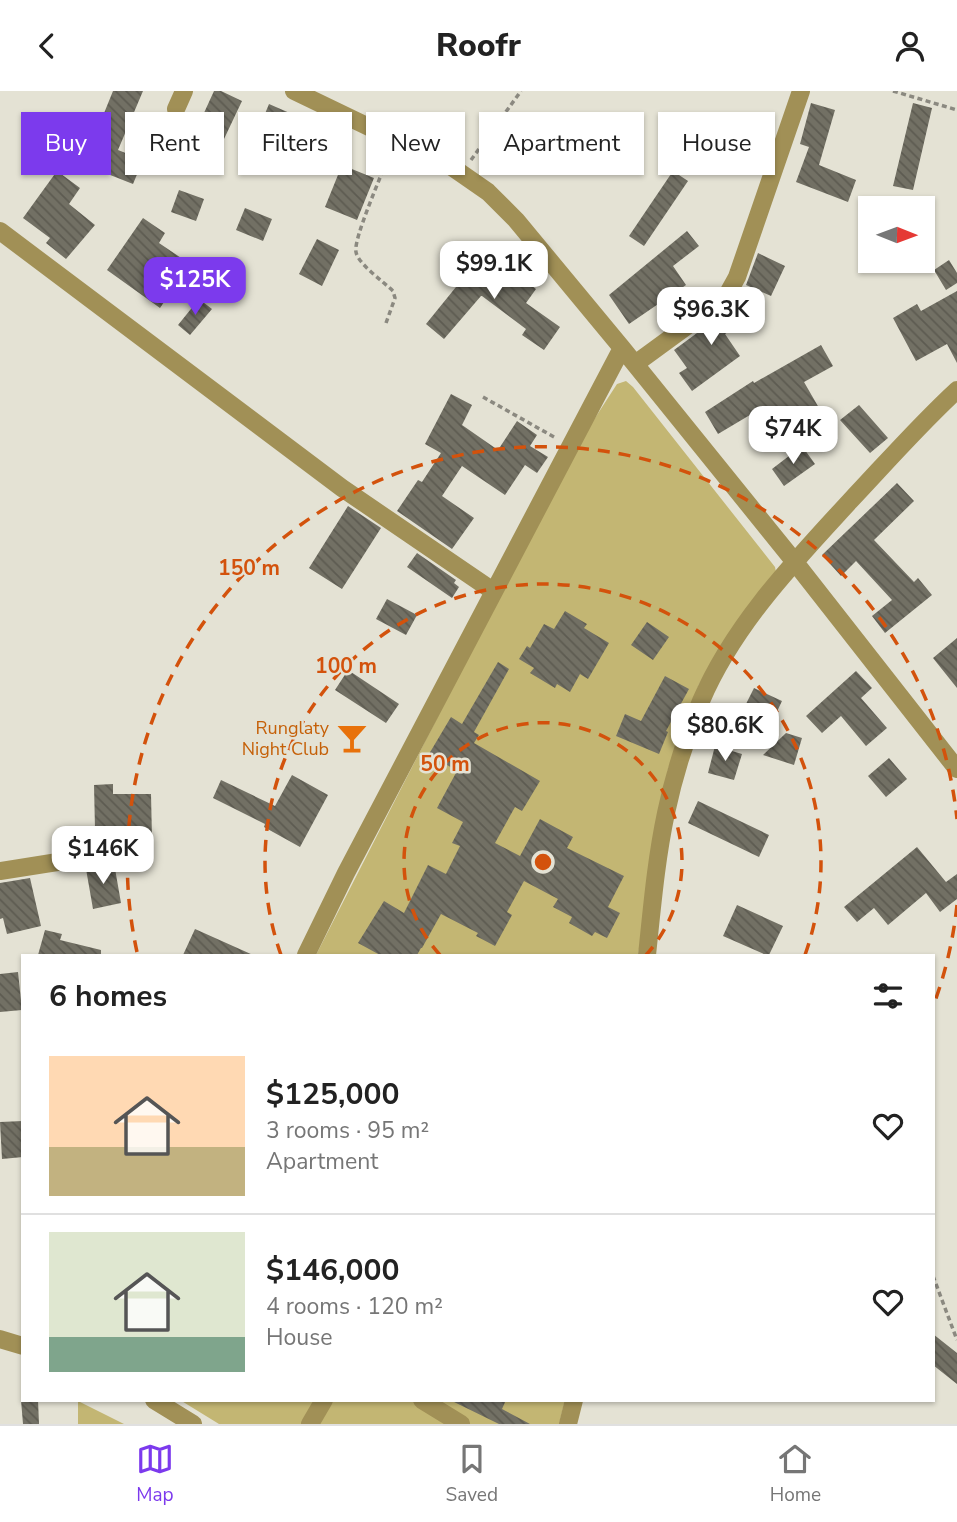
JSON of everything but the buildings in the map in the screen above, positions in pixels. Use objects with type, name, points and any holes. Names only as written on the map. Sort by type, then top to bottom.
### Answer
[{"type":"street","points":[[176,109],[184,91]]},
{"type":"street","points":[[294,91],[366,126]]},
{"type":"street","points":[[635,364],[727,295],[737,277],[802,91]]},
{"type":"street","points":[[464,175],[488,192],[516,220],[794,561],[957,769]]},
{"type":"street","points":[[0,231],[342,488],[493,591]]},
{"type":"street","points":[[306,954],[346,873],[622,348]]},
{"type":"street","points":[[647,954],[666,812],[682,752],[718,665],[735,638],[794,561],[929,416],[957,390]]},
{"type":"street","points":[[0,871],[108,854]]},
{"type":"street","points":[[0,1339],[21,1345]]},
{"type":"street","points":[[157,1402],[193,1424]]},
{"type":"street","points":[[310,1424],[323,1402]]},
{"type":"street","points":[[425,1402],[461,1424]]},
{"type":"street","points":[[568,1424],[574,1402]]},
{"type":"path","points":[[465,168],[521,91]]},
{"type":"path","points":[[893,91],[957,110]]},
{"type":"path","points":[[381,175],[357,237],[355,252],[361,262],[393,291],[395,298],[386,323]]},
{"type":"path","points":[[483,397],[570,446]]},
{"type":"path","points":[[935,1281],[957,1340]]},
{"type":"shaded area","points":[[626,381],[633,387],[775,567],[776,572],[699,684],[668,769],[638,954],[317,954],[573,452],[617,384]]},
{"type":"shaded area","points":[[80,1402],[124,1424],[78,1424]]},
{"type":"shaded area","points":[[183,1402],[564,1402],[559,1424],[219,1424]]},
{"type":"place","name":"Runglaty Night Club","points":[[352,738]]}]
